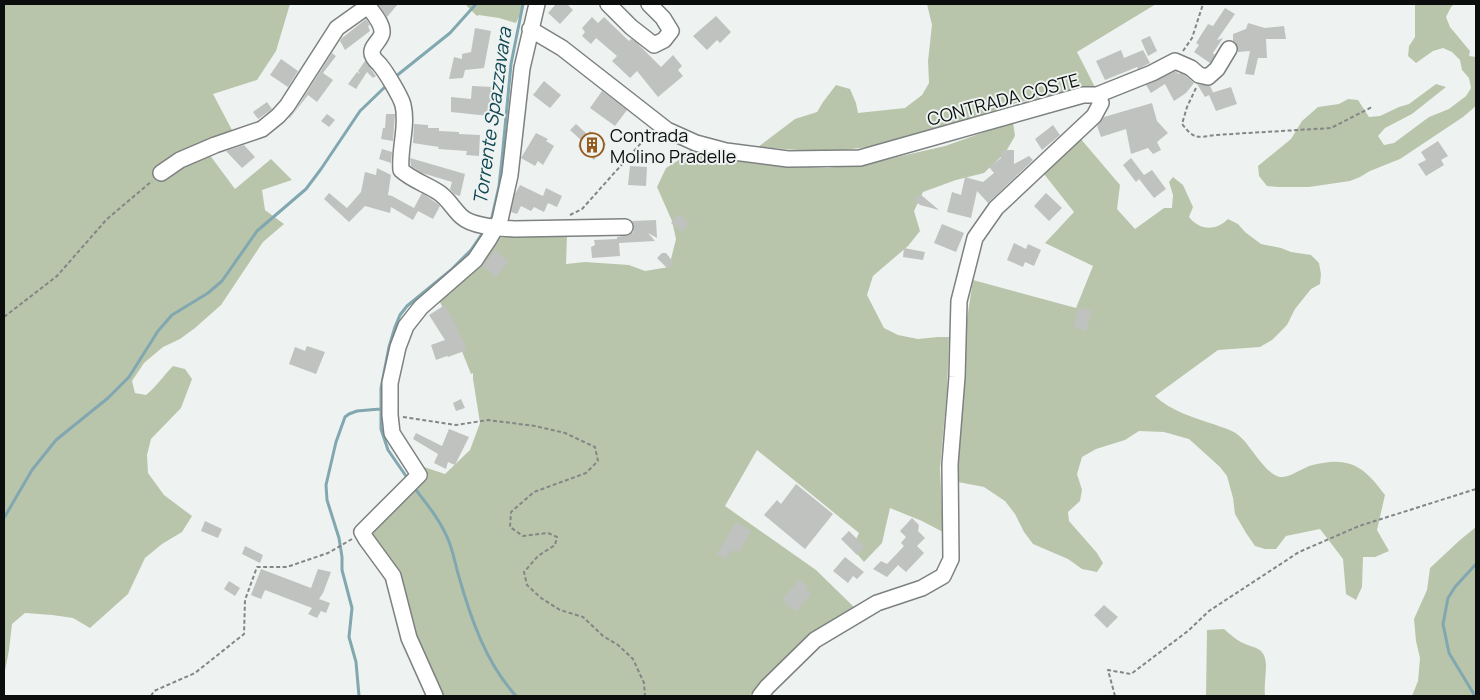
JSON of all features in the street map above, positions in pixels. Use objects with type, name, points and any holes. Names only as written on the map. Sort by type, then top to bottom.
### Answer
[{"type":"street","points":[[435,696],[409,638],[393,576],[362,532],[419,475],[392,433],[390,383],[398,347],[406,326],[421,308],[475,260],[500,220],[510,175],[522,68],[537,4]]},
{"type":"street","points":[[608,4],[631,27],[654,45],[664,40],[671,32],[663,18],[649,4]]},
{"type":"street","points":[[161,173],[180,160],[215,145],[262,129],[287,106],[337,28],[369,5],[382,27],[382,34],[372,51],[372,56],[392,85],[402,103],[405,114],[400,160],[401,170],[440,192],[462,218],[471,223],[496,228],[515,229],[625,227]]},
{"type":"street","name":"CONTRADA COSTE","points":[[530,29],[562,48],[667,130],[696,143],[726,151],[788,160],[860,158],[1083,95],[1097,95],[1101,103],[1094,116],[996,208],[975,238],[959,301],[957,377],[950,464],[951,559],[942,576],[922,588],[877,603],[815,640],[760,696]]},
{"type":"street","points":[[1097,95],[1152,73],[1175,61],[1191,68],[1199,75],[1208,77],[1217,69],[1229,49]]},
{"type":"path","points":[[1175,61],[1192,38],[1203,4]]},
{"type":"path","points":[[1205,76],[1192,95],[1182,124],[1189,134],[1197,138],[1215,135],[1330,128],[1372,107]]},
{"type":"path","points":[[568,216],[582,209],[658,124]]},
{"type":"path","points":[[4,317],[57,276],[106,218],[161,173]]},
{"type":"path","points":[[390,415],[456,425],[488,420],[535,426],[565,433],[595,447],[598,461],[586,472],[534,492],[511,512],[510,528],[523,536],[548,533],[557,537],[555,546],[538,556],[524,572],[527,585],[541,598],[560,610],[583,618],[603,636],[618,645],[633,659],[644,683],[646,696]]},
{"type":"path","points":[[1115,696],[1108,670],[1131,674],[1188,631],[1209,611],[1299,552],[1359,526],[1476,489]]},
{"type":"path","points":[[152,696],[154,692],[195,673],[244,634],[245,600],[257,567],[287,567],[328,553],[362,532]]},
{"type":"green space","points":[[4,4],[290,4],[276,51],[257,80],[213,94],[232,130],[209,154],[235,189],[271,159],[292,180],[262,190],[265,210],[284,224],[263,242],[221,305],[195,328],[180,339],[163,347],[144,363],[132,381],[135,393],[146,395],[173,366],[185,369],[192,379],[181,408],[151,439],[147,455],[148,473],[164,495],[192,516],[182,532],[162,544],[145,558],[128,594],[90,628],[73,618],[25,613],[12,624],[4,676]]},
{"type":"green space","points":[[465,4],[525,4],[516,23],[499,18],[477,16]]},
{"type":"green space","points":[[927,4],[1156,4],[1077,52],[1098,93],[1071,91],[1016,103],[940,130],[868,147],[826,152],[758,147],[795,119],[817,112],[836,85],[850,89],[858,113],[905,108],[922,95],[929,83],[928,61],[932,25]]},
{"type":"green space","points":[[1415,4],[1454,4],[1446,17],[1450,27],[1470,51],[1469,56],[1476,57],[1476,106],[1463,117],[1400,159],[1350,181],[1309,187],[1267,186],[1259,176],[1258,166],[1291,139],[1302,121],[1318,107],[1339,104],[1348,99],[1358,100],[1369,117],[1380,116],[1409,104],[1436,84],[1446,87],[1412,114],[1385,128],[1378,136],[1384,145],[1394,143],[1429,117],[1449,109],[1466,96],[1471,88],[1469,78],[1462,70],[1460,60],[1452,52],[1443,48],[1433,51],[1416,63],[1408,56],[1409,46],[1415,37]]},
{"type":"green space","points":[[1013,122],[1015,136],[1005,153],[984,173],[956,180],[923,192],[914,211],[920,231],[908,246],[873,276],[867,295],[884,328],[898,335],[918,339],[949,337],[947,392],[940,468],[943,532],[890,508],[882,543],[864,562],[852,548],[859,533],[757,450],[725,506],[816,570],[856,609],[802,641],[749,696],[442,696],[371,533],[421,466],[445,474],[470,450],[480,423],[473,373],[471,374],[438,298],[506,225],[567,236],[566,264],[585,262],[629,265],[645,271],[669,267],[676,239],[672,221],[657,187],[666,168],[685,156],[692,148],[744,162],[827,168],[871,163],[945,146]]},
{"type":"green space","points":[[1080,138],[1120,185],[1117,209],[1135,229],[1164,208],[1172,208],[1173,195],[1169,182],[1173,177],[1183,185],[1193,207],[1189,217],[1198,225],[1208,228],[1218,226],[1228,219],[1238,224],[1261,244],[1311,255],[1319,263],[1320,284],[1311,289],[1295,309],[1287,325],[1272,340],[1260,347],[1218,350],[1155,396],[1168,406],[1182,413],[1237,434],[1268,470],[1280,477],[1290,475],[1311,465],[1343,462],[1359,468],[1372,479],[1385,495],[1377,530],[1389,551],[1375,557],[1363,557],[1362,587],[1356,600],[1346,594],[1343,559],[1320,529],[1286,536],[1276,549],[1265,549],[1255,546],[1235,514],[1227,476],[1220,467],[1189,439],[1164,432],[1139,431],[1125,440],[1096,449],[1082,457],[1077,474],[1082,490],[1080,501],[1068,512],[1069,521],[1097,553],[1103,563],[1097,572],[1082,569],[1068,559],[1033,544],[1005,501],[984,487],[958,482],[957,468],[964,393],[966,326],[973,280],[1076,308],[1093,266],[1045,243],[1074,212],[1044,174]]},
{"type":"green space","points":[[1476,527],[1476,696],[1412,696],[1418,681],[1420,658],[1414,619],[1427,590],[1430,568]]},
{"type":"green space","points":[[1224,629],[1238,640],[1259,650],[1264,655],[1266,665],[1265,696],[1206,696],[1207,630]]},
{"type":"building","points":[[378,4],[398,4],[387,17]]},
{"type":"building","points":[[556,4],[567,4],[573,10],[560,24],[548,13]]},
{"type":"building","points":[[1225,8],[1235,14],[1217,40],[1223,38],[1213,53],[1215,55],[1210,63],[1194,52],[1199,45],[1196,43],[1208,24],[1213,26]]},
{"type":"building","points":[[716,16],[731,32],[720,43],[717,40],[707,50],[693,36]]},
{"type":"building","points":[[592,17],[598,23],[604,17],[629,41],[631,39],[636,42],[661,67],[673,55],[682,66],[678,70],[683,76],[658,97],[637,71],[630,78],[612,61],[617,56],[596,38],[591,44],[582,36],[585,32],[582,28]]},
{"type":"building","points":[[366,19],[370,25],[368,26],[370,31],[345,50],[340,41],[342,38]]},
{"type":"building","points":[[1248,23],[1265,28],[1284,26],[1286,39],[1266,39],[1267,58],[1258,58],[1254,75],[1245,74],[1250,51],[1238,52],[1237,45],[1233,41],[1233,34],[1246,29]]},
{"type":"building","points":[[475,28],[491,31],[484,68],[465,70],[463,78],[449,79],[454,57],[462,59],[462,54],[471,52]]},
{"type":"building","points":[[1150,36],[1157,51],[1148,56],[1141,40]]},
{"type":"building","points":[[1121,50],[1124,58],[1143,50],[1150,63],[1105,80],[1096,61]]},
{"type":"building","points":[[332,53],[336,56],[323,73],[333,80],[317,102],[308,95],[290,118],[289,118],[295,111]]},
{"type":"building","points":[[281,59],[298,71],[288,87],[270,75]]},
{"type":"building","points":[[365,61],[376,76],[373,78],[367,72],[356,89],[348,84],[357,72],[360,74],[358,71]]},
{"type":"building","points":[[1175,71],[1186,76],[1194,83],[1186,93],[1174,101],[1165,84],[1151,93],[1146,85]]},
{"type":"building","points":[[544,81],[561,95],[550,108],[533,95]]},
{"type":"building","points":[[1197,84],[1210,86],[1213,92],[1211,93],[1231,87],[1237,104],[1216,111],[1209,95],[1205,97]]},
{"type":"building","points":[[472,86],[493,87],[489,116],[451,112],[451,97],[471,99]]},
{"type":"building","points":[[602,91],[627,110],[615,126],[590,108]]},
{"type":"building","points":[[267,102],[272,109],[258,119],[253,112]]},
{"type":"building","points":[[1152,103],[1157,121],[1168,133],[1157,142],[1161,150],[1153,154],[1148,148],[1131,154],[1126,129],[1101,137],[1097,126],[1104,117]]},
{"type":"building","points":[[327,114],[335,120],[329,127],[321,121]]},
{"type":"building","points":[[386,114],[395,114],[393,141],[381,139],[383,128],[385,128]]},
{"type":"building","points":[[414,124],[428,125],[428,128],[439,128],[439,131],[480,135],[479,156],[466,155],[467,151],[438,149],[439,147],[413,143]]},
{"type":"building","name":"Contrada Molino Pradelle","points":[[576,124],[587,134],[590,131],[606,144],[594,160],[578,146],[582,141],[570,130]]},
{"type":"building","points":[[1053,125],[1060,135],[1042,150],[1035,139]]},
{"type":"building","points":[[536,133],[548,139],[546,141],[554,146],[543,165],[538,161],[535,166],[521,158]]},
{"type":"building","points":[[1438,141],[1448,156],[1441,160],[1444,165],[1426,176],[1418,164],[1426,160],[1421,152]]},
{"type":"building","points":[[244,145],[255,157],[242,168],[226,151]]},
{"type":"building","points":[[382,149],[392,152],[391,163],[379,159]]},
{"type":"building","points":[[1001,150],[1014,150],[1014,164],[1029,156],[1033,160],[988,203],[977,191],[971,218],[947,212],[952,192],[961,195],[965,177],[983,182],[994,173],[989,167],[1001,158]]},
{"type":"building","points":[[410,158],[465,174],[460,196],[454,194],[450,189],[452,182],[422,173],[411,166]]},
{"type":"building","points":[[1131,158],[1144,175],[1152,170],[1166,189],[1154,198],[1139,179],[1136,182],[1123,165]]},
{"type":"building","points":[[630,166],[647,167],[646,186],[628,185]]},
{"type":"building","points":[[377,168],[391,175],[388,195],[414,208],[422,193],[438,204],[440,206],[433,219],[418,211],[413,220],[391,207],[390,213],[365,206],[349,222],[324,199],[329,193],[347,208],[361,192],[365,172],[376,175]]},
{"type":"building","points":[[520,185],[543,196],[546,188],[562,196],[557,207],[548,203],[544,212],[534,207],[531,211],[521,206],[517,214],[511,212],[515,194]]},
{"type":"building","points":[[1046,193],[1062,208],[1049,221],[1034,206]]},
{"type":"building","points":[[920,194],[939,210],[920,205],[914,200]]},
{"type":"building","points":[[678,214],[689,223],[682,232],[671,223]]},
{"type":"building","points":[[656,220],[657,238],[648,233],[655,241],[619,243],[620,256],[592,258],[591,247],[595,245],[594,240],[617,239],[617,237],[629,235],[633,232],[632,221]]},
{"type":"building","points":[[942,224],[964,233],[956,252],[934,243]]},
{"type":"building","points":[[1014,243],[1026,249],[1028,244],[1041,250],[1034,266],[1025,262],[1023,267],[1007,260]]},
{"type":"building","points":[[904,248],[925,252],[923,260],[903,257]]},
{"type":"building","points":[[495,250],[509,261],[496,277],[482,266]]},
{"type":"building","points":[[662,253],[666,253],[674,263],[668,269],[657,258]]},
{"type":"building","points":[[445,305],[467,350],[436,360],[431,345],[445,340],[429,315]]},
{"type":"building","points":[[1079,307],[1092,311],[1086,331],[1073,327]]},
{"type":"building","points":[[307,346],[325,352],[316,374],[289,364],[295,347],[305,351]]},
{"type":"building","points":[[461,399],[465,408],[456,411],[453,403]]},
{"type":"building","points":[[449,429],[469,437],[455,465],[448,462],[446,469],[434,463],[438,454],[413,439],[416,433],[442,446]]},
{"type":"building","points":[[796,484],[833,514],[805,549],[764,515],[777,500],[781,504]]},
{"type":"building","points":[[912,518],[919,525],[918,531],[925,538],[917,546],[924,553],[906,572],[898,565],[887,577],[873,569],[881,561],[887,564],[904,546],[901,543],[906,537],[900,531]]},
{"type":"building","points":[[205,521],[222,529],[218,538],[201,531]]},
{"type":"building","points":[[736,522],[751,531],[740,551],[731,551],[726,559],[717,554]]},
{"type":"building","points":[[849,531],[865,547],[857,555],[841,539]]},
{"type":"building","points":[[245,546],[263,555],[260,563],[242,554]]},
{"type":"building","points":[[845,557],[864,572],[857,579],[853,576],[848,583],[833,571]]},
{"type":"building","points":[[261,569],[311,588],[318,569],[331,572],[319,599],[330,603],[326,613],[321,611],[317,618],[308,614],[312,608],[265,590],[261,599],[251,595]]},
{"type":"building","points":[[799,579],[808,586],[806,589],[811,594],[796,612],[782,600]]},
{"type":"building","points":[[229,581],[240,588],[235,596],[224,589]]},
{"type":"building","points":[[1104,605],[1118,617],[1107,628],[1094,615]]},
{"type":"waterway","points":[[395,77],[450,33],[476,4]]},
{"type":"waterway","name":"Torrente Spazzavara","points":[[490,221],[499,186],[511,64],[523,4]]},
{"type":"waterway","points":[[4,518],[32,470],[56,440],[108,398],[129,377],[158,331],[172,315],[208,293],[222,281],[257,231],[306,189],[360,111],[387,85]]},
{"type":"waterway","name":"Torrente Spazzavara","points":[[408,479],[388,450],[381,429],[381,388],[395,327],[400,315],[407,306],[451,270],[471,250],[484,231]]},
{"type":"waterway","points":[[359,696],[356,662],[349,637],[352,608],[342,570],[339,538],[327,500],[326,485],[336,442],[345,417],[357,411],[380,409]]},
{"type":"waterway","name":"Torrente Spazzavara","points":[[413,486],[432,510],[444,530],[451,546],[474,624],[496,669],[516,696]]},
{"type":"waterway","points":[[1475,696],[1449,653],[1443,624],[1448,598],[1455,587],[1476,564]]},
{"type":"place","name":"Contrada Molino Pradelle","points":[[592,145]]}]
